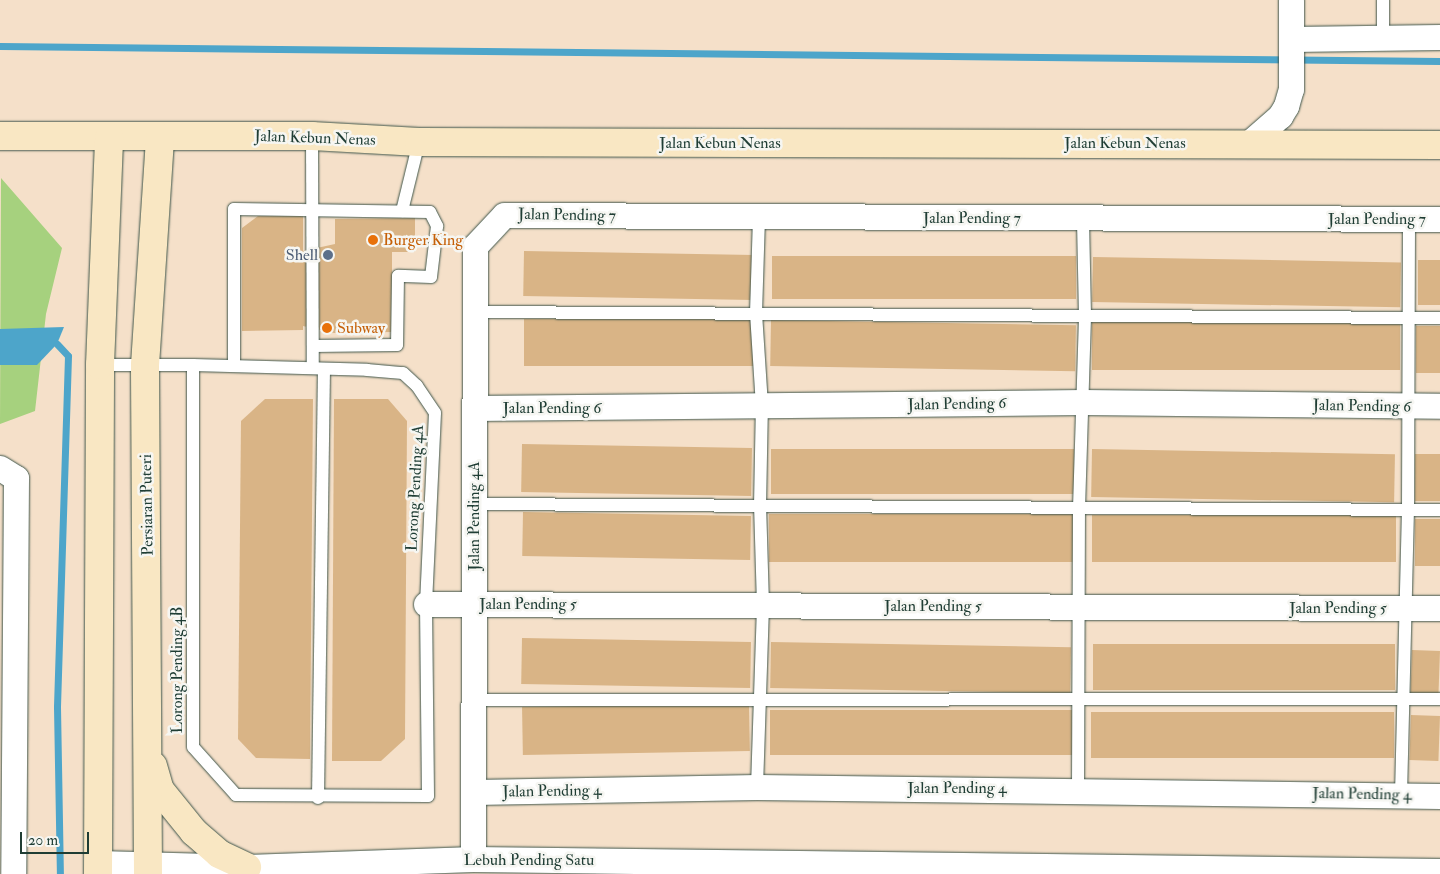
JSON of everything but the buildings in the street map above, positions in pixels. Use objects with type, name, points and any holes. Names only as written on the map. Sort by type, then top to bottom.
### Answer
[{"type":"street","points":[[1248,144],[1286,106],[1291,88],[1291,0]]},
{"type":"street","points":[[1292,39],[1440,38]]},
{"type":"street","name":"Jalan Kebun Nenas","points":[[0,136],[312,136],[420,142],[1440,145]]},
{"type":"street","points":[[98,868],[100,365],[109,137]]},
{"type":"street","name":"Persiaran Puteri","points":[[148,869],[149,749],[145,365],[160,137]]},
{"type":"street","name":"Jalan Pending 7","points":[[504,215],[759,218],[1440,219]]},
{"type":"street","name":"Jalan Pending 4A","points":[[473,858],[475,246],[504,215]]},
{"type":"street","name":"Jalan Pending 6","points":[[474,408],[1084,402],[1440,406]]},
{"type":"street","points":[[0,468],[16,478],[8,575],[7,682],[7,801],[13,874]]},
{"type":"street","name":"Jalan Pending 5","points":[[426,604],[1440,608]]},
{"type":"street","points":[[149,749],[160,790],[194,832],[240,870]]},
{"type":"street","name":"Jalan Pending 4","points":[[474,792],[757,787],[1440,796]]},
{"type":"street","name":"Lebuh Pending Satu","points":[[98,868],[240,870],[473,858],[968,869],[1440,871]]},
{"type":"lane","points":[[1382,37],[1383,0]]},
{"type":"lane","points":[[312,136],[313,346],[319,369],[318,798]]},
{"type":"lane","points":[[402,211],[420,142]]},
{"type":"lane","points":[[234,366],[234,209],[430,212],[437,226],[431,277],[398,276],[397,345],[313,346]]},
{"type":"lane","points":[[757,787],[763,605],[760,506],[762,406],[756,314],[759,218]]},
{"type":"lane","points":[[1078,790],[1080,698],[1079,508],[1084,402],[1085,316],[1083,218]]},
{"type":"lane","points":[[1401,795],[1404,608],[1408,509],[1409,218]]},
{"type":"lane","points":[[475,312],[1440,318]]},
{"type":"lane","name":"Lorong Pending 4A","points":[[100,365],[234,366],[403,373],[435,413],[426,604],[428,796]]},
{"type":"lane","name":"Lorong Pending 4B","points":[[194,365],[193,747],[236,796],[318,798],[428,796]]},
{"type":"lane","points":[[474,504],[1440,510]]},
{"type":"lane","points":[[474,700],[1403,697],[1440,699]]},
{"type":"green space","points":[[1,178],[62,248],[46,314],[35,411],[0,424]]},
{"type":"water","points":[[64,327],[57,344],[37,365],[0,365],[0,329]]},
{"type":"waterway","points":[[0,46],[1440,61]]},
{"type":"waterway","points":[[57,344],[68,356],[57,707],[60,874]]},
{"type":"place","name":"Burger King","points":[[373,240]]},
{"type":"place","name":"Shell","points":[[328,255]]},
{"type":"place","name":"Subway","points":[[327,328]]}]
